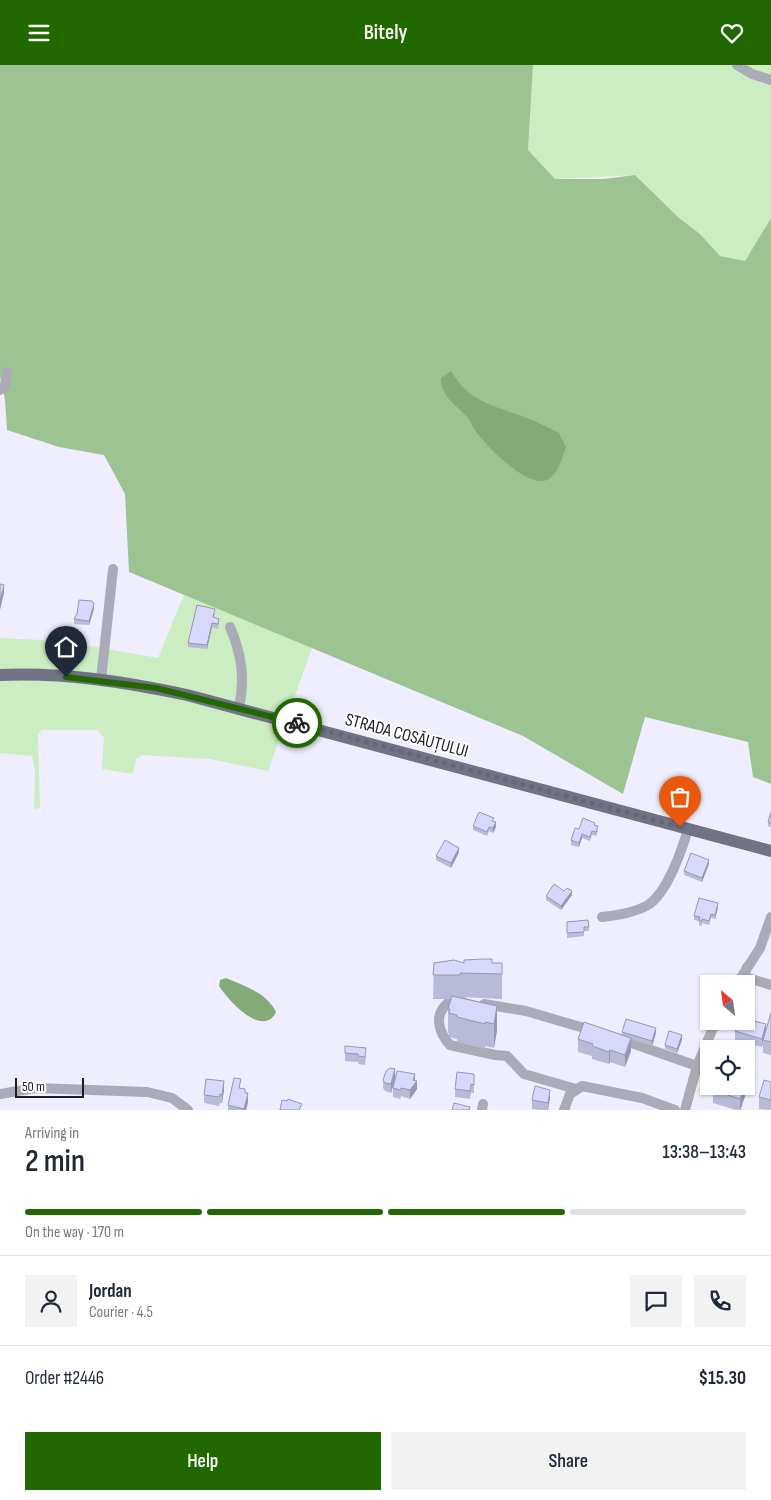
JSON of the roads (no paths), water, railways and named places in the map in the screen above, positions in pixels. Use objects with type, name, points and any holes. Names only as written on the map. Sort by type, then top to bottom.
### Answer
[{"type":"main road","name":"STRADA COSĂUȚULUI","points":[[0,675],[101,680],[156,688],[240,708],[771,851]]},
{"type":"street","points":[[737,65],[752,74],[771,80]]},
{"type":"street","points":[[0,389],[5,385],[7,372]]},
{"type":"street","points":[[101,680],[113,569]]},
{"type":"street","points":[[230,627],[240,651],[242,696],[240,708]]},
{"type":"street","points":[[602,917],[628,913],[649,905],[661,891],[688,829]]},
{"type":"street","points":[[742,975],[760,948],[771,917]]},
{"type":"street","points":[[747,967],[745,975],[748,978],[771,985]]},
{"type":"street","points":[[576,1089],[524,1074],[507,1056],[450,1045],[439,1031],[441,1010],[452,1001],[526,1011],[564,1020],[697,1066]]},
{"type":"street","points":[[685,1110],[697,1066],[712,1030]]},
{"type":"street","points":[[564,1110],[570,1094],[582,1086],[622,1093],[675,1110]]},
{"type":"street","points":[[0,1094],[35,1088],[147,1092],[172,1098],[188,1110]]}]
